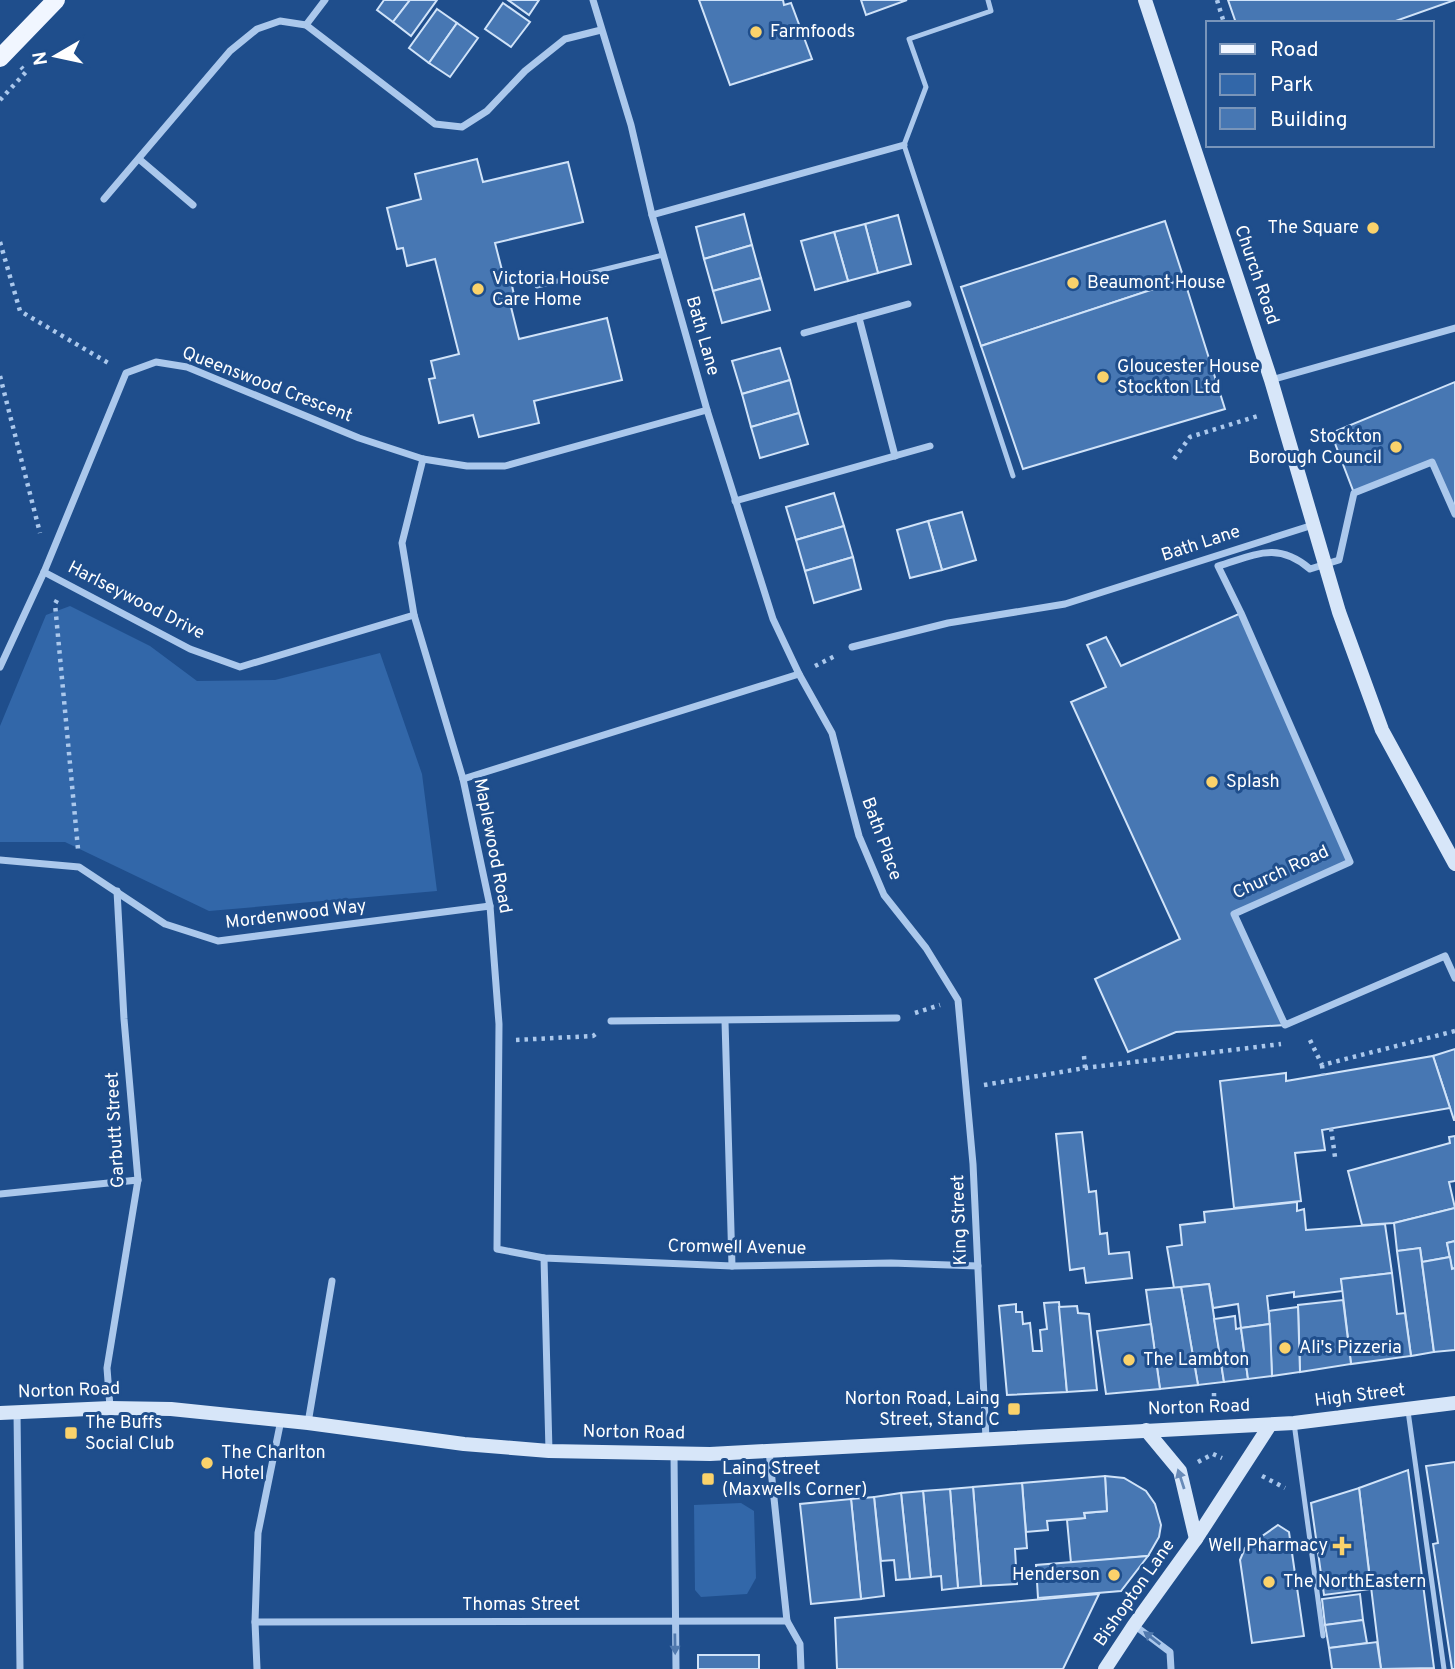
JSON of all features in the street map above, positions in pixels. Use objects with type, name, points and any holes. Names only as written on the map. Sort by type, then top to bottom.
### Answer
[{"type":"main road","points":[[0,58],[56,0]]},
{"type":"street","points":[[306,25],[325,0]]},
{"type":"street","name":"Bath Lane","points":[[593,0],[631,125],[652,215],[707,410],[773,619],[799,674]]},
{"type":"street","name":"Church Road","points":[[1145,0],[1271,380],[1339,612],[1382,730],[1455,864]]},
{"type":"street","points":[[104,199],[230,51],[257,29],[280,20],[306,25],[435,124],[463,127],[486,111],[525,71],[565,39],[601,30]]},
{"type":"street","points":[[652,215],[904,145]]},
{"type":"street","points":[[139,159],[193,205]]},
{"type":"street","points":[[804,333],[908,304]]},
{"type":"street","points":[[859,318],[895,456]]},
{"type":"street","points":[[1271,380],[1455,328]]},
{"type":"street","name":"Queenswood Crescent","points":[[126,373],[156,362],[187,367],[359,438],[422,459],[467,466],[505,466],[707,410]]},
{"type":"street","points":[[0,667],[46,568],[126,373]]},
{"type":"street","points":[[735,501],[930,446]]},
{"type":"street","name":"Maplewood Road","points":[[422,459],[402,543],[414,615],[463,779],[490,906],[499,1041],[497,1249]]},
{"type":"street","points":[[1324,565],[1339,561],[1354,493],[1432,462],[1455,514]]},
{"type":"street","name":"Bath Lane","points":[[852,647],[948,623],[1065,604],[1314,525]]},
{"type":"street","name":"Church Road","points":[[1300,1018],[1285,1025],[1234,914],[1350,862],[1218,566],[1274,551],[1290,554],[1310,569],[1324,565]]},
{"type":"street","name":"Harlseywood Drive","points":[[46,568],[64,583],[190,649],[240,667],[414,615]]},
{"type":"street","points":[[463,779],[799,674]]},
{"type":"street","name":"Bath Place","points":[[799,674],[832,733],[859,836],[884,895],[926,948],[958,1000]]},
{"type":"street","name":"Mordenwood Way","points":[[0,860],[79,867],[166,924],[218,941],[490,906]]},
{"type":"street","name":"Garbutt Street","points":[[110,1408],[107,1368],[138,1180],[124,1019],[117,891]]},
{"type":"street","points":[[1300,1018],[1445,956],[1455,978]]},
{"type":"street","name":"King Street","points":[[958,1000],[968,1087],[986,1439]]},
{"type":"street","points":[[611,1021],[897,1018]]},
{"type":"street","points":[[725,1021],[732,1266]]},
{"type":"street","points":[[0,1194],[138,1180]]},
{"type":"street","name":"Cromwell Avenue","points":[[497,1249],[544,1258],[732,1266],[978,1266]]},
{"type":"street","points":[[544,1258],[549,1451]]},
{"type":"street","points":[[308,1423],[332,1280]]},
{"type":"street","name":"High Street","points":[[1270,1425],[1408,1411],[1455,1403]]},
{"type":"street","name":"Norton Road","points":[[0,1413],[110,1408],[171,1409],[308,1423],[464,1444],[549,1451],[674,1453],[769,1451],[1270,1425]]},
{"type":"street","points":[[17,1412],[20,1669]]},
{"type":"street","points":[[257,1669],[255,1622],[258,1533],[281,1420]]},
{"type":"street","name":"Bishopton Lane","points":[[1105,1669],[1196,1539],[1270,1425]]},
{"type":"street","name":"Bishopton Lane","points":[[1146,1430],[1180,1471],[1196,1539]]},
{"type":"street","points":[[769,1451],[787,1620],[800,1644],[801,1669]]},
{"type":"street","points":[[674,1453],[676,1669]]},
{"type":"street","name":"Thomas Street","points":[[255,1622],[787,1620]]},
{"type":"street","points":[[1134,1625],[1170,1652],[1171,1669]]},
{"type":"lane","points":[[988,0],[991,11],[909,39],[926,87],[904,145],[1013,476]]},
{"type":"lane","points":[[537,286],[663,255]]},
{"type":"lane","points":[[1408,1411],[1444,1669]]},
{"type":"lane","points":[[1294,1423],[1323,1636]]},
{"type":"path","points":[[1217,0],[1223,21]]},
{"type":"path","points":[[0,100],[26,72]]},
{"type":"path","points":[[0,242],[20,311],[126,373]]},
{"type":"path","points":[[0,376],[46,568]]},
{"type":"path","points":[[1174,459],[1190,437],[1234,423]]},
{"type":"path","points":[[64,583],[55,604],[79,867]]},
{"type":"path","points":[[799,674],[852,647]]},
{"type":"path","points":[[897,1018],[958,1000]]},
{"type":"path","points":[[1300,1018],[1322,1065],[1323,1075]]},
{"type":"path","points":[[499,1041],[593,1036],[611,1021]]},
{"type":"path","points":[[1322,1065],[1455,1031]]},
{"type":"path","points":[[1297,1042],[1310,1040]]},
{"type":"path","points":[[968,1087],[1085,1068],[1283,1043]]},
{"type":"path","points":[[1084,1056],[1085,1068]]},
{"type":"path","points":[[1331,1128],[1335,1157]]},
{"type":"green space","points":[[70,606],[150,646],[197,681],[275,680],[380,653],[422,774],[437,891],[209,911],[65,842],[0,842],[0,726],[46,615]]},
{"type":"green space","points":[[741,1503],[754,1511],[756,1578],[747,1594],[701,1597],[695,1590],[694,1505]]},
{"type":"building","points":[[384,0],[410,0],[393,22],[377,10]]},
{"type":"building","points":[[410,0],[437,0],[411,36],[393,22]]},
{"type":"building","points":[[508,0],[539,0],[529,15]]},
{"type":"building","name":"Farmfoods","points":[[699,0],[783,0],[784,5],[791,3],[812,59],[730,85]]},
{"type":"building","points":[[861,0],[907,0],[866,15]]},
{"type":"building","points":[[1228,0],[1455,0],[1396,21],[1235,21]]},
{"type":"building","points":[[503,3],[530,22],[511,47],[485,29]]},
{"type":"building","points":[[437,9],[457,23],[429,63],[409,48]]},
{"type":"building","points":[[457,23],[478,38],[450,77],[429,63]]},
{"type":"building","name":"Victoria House Care Home","points":[[477,159],[483,182],[568,162],[583,222],[495,243],[504,278],[510,277],[515,299],[510,303],[519,339],[607,318],[622,380],[534,401],[539,423],[479,437],[473,415],[439,423],[429,379],[435,378],[431,361],[459,354],[435,259],[407,266],[403,248],[397,249],[387,208],[421,199],[415,174]]},
{"type":"building","points":[[744,214],[752,245],[704,259],[696,227]]},
{"type":"building","points":[[898,215],[911,264],[878,273],[865,224]]},
{"type":"building","name":"Beaumont House","points":[[1165,221],[1184,279],[981,346],[961,287]]},
{"type":"building","points":[[865,224],[878,273],[848,281],[834,232]]},
{"type":"building","points":[[834,232],[848,281],[815,290],[801,241]]},
{"type":"building","points":[[752,245],[761,278],[713,291],[704,259]]},
{"type":"building","points":[[761,278],[770,310],[722,323],[713,291]]},
{"type":"building","name":"Gloucester House Stockton Ltd","points":[[1184,279],[1225,409],[1023,469],[981,346]]},
{"type":"building","points":[[780,348],[790,380],[742,394],[732,361]]},
{"type":"building","points":[[790,380],[799,413],[751,427],[742,394]]},
{"type":"building","name":"Stockton Borough Council","points":[[1455,382],[1455,514],[1432,462],[1354,493],[1331,433]]},
{"type":"building","points":[[799,413],[808,444],[760,458],[751,427]]},
{"type":"building","points":[[834,493],[844,526],[796,540],[786,507]]},
{"type":"building","points":[[962,512],[976,560],[942,570],[928,521]]},
{"type":"building","points":[[928,521],[942,570],[910,578],[897,530]]},
{"type":"building","points":[[844,526],[853,557],[805,571],[796,540]]},
{"type":"building","points":[[853,557],[861,589],[814,603],[805,571]]},
{"type":"building","name":"Splash","points":[[1241,613],[1350,862],[1234,914],[1285,1025],[1176,1032],[1128,1052],[1095,979],[1180,939],[1071,702],[1106,687],[1087,645],[1106,637],[1121,666]]},
{"type":"building","points":[[1455,1049],[1455,1120],[1454,1120],[1433,1056]]},
{"type":"building","points":[[1433,1056],[1450,1108],[1322,1130],[1325,1150],[1295,1153],[1301,1201],[1234,1208],[1220,1081],[1286,1073],[1286,1081]]},
{"type":"building","points":[[1082,1132],[1089,1192],[1096,1191],[1100,1234],[1107,1233],[1109,1254],[1129,1252],[1132,1278],[1086,1283],[1084,1268],[1070,1270],[1056,1134]]},
{"type":"building","points":[[1455,1136],[1455,1181],[1449,1182],[1455,1208],[1394,1223],[1362,1225],[1348,1171],[1450,1143],[1449,1137]]},
{"type":"building","points":[[1297,1202],[1297,1211],[1304,1209],[1306,1230],[1385,1224],[1392,1273],[1341,1279],[1343,1291],[1294,1297],[1294,1292],[1267,1296],[1270,1324],[1241,1328],[1238,1304],[1213,1308],[1209,1284],[1174,1288],[1167,1247],[1182,1245],[1180,1225],[1205,1222],[1204,1212]]},
{"type":"building","points":[[1455,1208],[1455,1241],[1447,1243],[1450,1257],[1422,1262],[1420,1248],[1397,1251],[1394,1223]]},
{"type":"building","points":[[1455,1241],[1455,1268],[1452,1269],[1447,1243]]},
{"type":"building","points":[[1420,1248],[1434,1352],[1411,1356],[1397,1251]]},
{"type":"building","points":[[1450,1257],[1452,1269],[1455,1268],[1455,1350],[1434,1352],[1422,1262]]},
{"type":"building","points":[[1392,1273],[1397,1314],[1405,1313],[1411,1356],[1351,1364],[1341,1279]]},
{"type":"building","points":[[1209,1284],[1224,1382],[1198,1385],[1181,1287]]},
{"type":"building","points":[[1181,1287],[1198,1385],[1160,1389],[1146,1290]]},
{"type":"building","points":[[1343,1300],[1351,1364],[1300,1372],[1298,1305]]},
{"type":"building","points":[[1059,1302],[1067,1392],[1007,1395],[999,1306],[1016,1304],[1016,1312],[1022,1312],[1023,1324],[1030,1323],[1033,1351],[1042,1351],[1040,1330],[1047,1329],[1044,1303]]},
{"type":"building","points":[[1077,1306],[1078,1313],[1089,1314],[1097,1390],[1067,1392],[1059,1307]]},
{"type":"building","name":"Ali's Pizzeria","points":[[1298,1307],[1300,1372],[1272,1376],[1269,1311]]},
{"type":"building","points":[[1235,1316],[1236,1329],[1241,1328],[1248,1379],[1224,1382],[1214,1319]]},
{"type":"building","name":"The Lambton","points":[[1151,1324],[1160,1389],[1106,1394],[1097,1331]]},
{"type":"building","points":[[1270,1324],[1272,1376],[1248,1379],[1241,1328]]},
{"type":"building","points":[[1455,1462],[1455,1669],[1452,1669],[1433,1544],[1438,1543],[1426,1466]]},
{"type":"building","points":[[1408,1470],[1434,1668],[1381,1669],[1359,1488]]},
{"type":"building","points":[[1105,1476],[1124,1478],[1146,1491],[1155,1504],[1161,1525],[1159,1537],[1148,1556],[1071,1563],[1067,1520],[1085,1518],[1084,1513],[1107,1511]]},
{"type":"building","points":[[1105,1476],[1107,1511],[1084,1513],[1085,1518],[1047,1521],[1048,1530],[1026,1532],[1022,1483]]},
{"type":"building","points":[[1022,1483],[1027,1548],[1015,1549],[1017,1584],[981,1586],[973,1487]]},
{"type":"building","points":[[973,1487],[981,1586],[958,1588],[950,1489]]},
{"type":"building","name":"Well Pharmacy","points":[[1359,1488],[1371,1589],[1324,1595],[1311,1503]]},
{"type":"building","points":[[950,1489],[958,1588],[942,1590],[941,1576],[931,1577],[923,1491]]},
{"type":"building","points":[[923,1491],[931,1577],[910,1579],[901,1493]]},
{"type":"building","points":[[901,1493],[910,1579],[896,1580],[894,1560],[881,1561],[874,1497]]},
{"type":"building","points":[[874,1497],[884,1596],[861,1599],[851,1499]]},
{"type":"building","points":[[851,1499],[861,1599],[811,1604],[800,1504]]},
{"type":"building","name":"The NorthEastern","points":[[1278,1525],[1289,1532],[1304,1636],[1252,1643],[1240,1560],[1245,1548]]},
{"type":"building","points":[[1148,1556],[1121,1591],[1038,1598],[1036,1565]]},
{"type":"building","points":[[1099,1594],[1063,1669],[837,1669],[835,1618]]},
{"type":"building","points":[[1360,1594],[1363,1620],[1325,1625],[1322,1599]]},
{"type":"building","points":[[1363,1620],[1367,1643],[1329,1648],[1325,1625]]},
{"type":"building","points":[[1377,1642],[1381,1669],[1332,1669],[1329,1648]]},
{"type":"building","points":[[698,1655],[759,1655],[759,1669],[698,1669]]},
{"type":"place","name":"Farmfoods","points":[[756,32]]},
{"type":"place","name":"The Square","points":[[1373,228]]},
{"type":"place","name":"Beaumont House","points":[[1073,283]]},
{"type":"place","name":"Victoria House Care Home","points":[[478,289]]},
{"type":"place","name":"Gloucester House Stockton Ltd","points":[[1103,377]]},
{"type":"place","name":"Stockton Borough Council","points":[[1396,447]]},
{"type":"place","name":"Splash","points":[[1212,782]]},
{"type":"place","name":"Ali's Pizzeria","points":[[1285,1348]]},
{"type":"place","name":"The Lambton","points":[[1129,1360]]},
{"type":"place","name":"Norton Road, Laing Street, Stand C","points":[[1014,1409]]},
{"type":"place","name":"The Buffs Social Club","points":[[71,1433]]},
{"type":"place","name":"The Charlton Hotel","points":[[207,1463]]},
{"type":"place","name":"Laing Street (Maxwells Corner)","points":[[708,1479]]},
{"type":"place","name":"Well Pharmacy","points":[[1342,1546]]},
{"type":"place","name":"Henderson","points":[[1114,1575]]},
{"type":"place","name":"The NorthEastern","points":[[1269,1582]]}]
